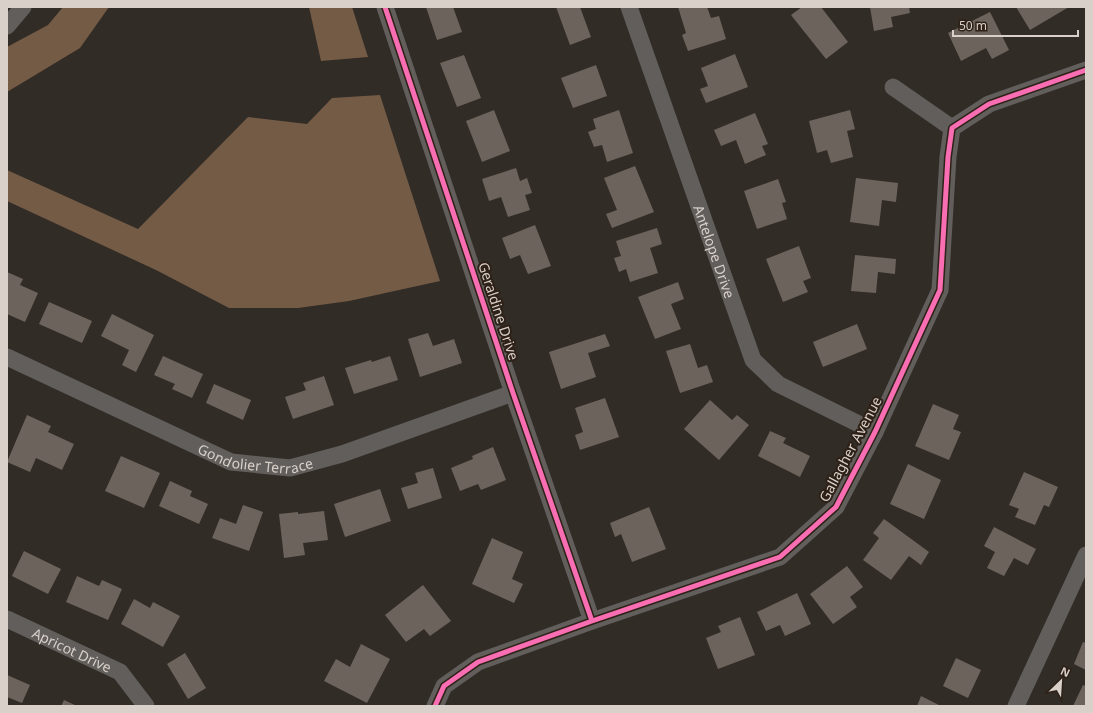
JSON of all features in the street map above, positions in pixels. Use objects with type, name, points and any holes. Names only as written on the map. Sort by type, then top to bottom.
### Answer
[{"type":"street","points":[[7,26],[23,7]]},
{"type":"street","name":"Geraldine Drive","points":[[385,7],[513,393],[592,621]]},
{"type":"street","name":"Antelope Drive","points":[[629,7],[753,360],[778,384],[875,432]]},
{"type":"street","points":[[893,88],[952,128],[989,104],[1086,70]]},
{"type":"street","name":"Gallagher Avenue","points":[[435,706],[444,686],[478,662],[592,621],[780,557],[836,507],[875,432],[940,290],[948,156],[952,128]]},
{"type":"street","name":"Gondolier Terrace","points":[[7,357],[231,462],[290,468],[342,454],[513,393]]},
{"type":"street","points":[[1016,706],[1086,555]]},
{"type":"street","name":"Apricot Drive","points":[[7,619],[120,672],[146,706]]},
{"type":"shaded area","points":[[63,7],[109,7],[80,48],[7,92],[7,47],[48,25]]},
{"type":"shaded area","points":[[309,7],[352,7],[368,57],[321,61]]},
{"type":"shaded area","points":[[380,95],[440,281],[349,301],[298,308],[229,308],[156,270],[7,201],[7,170],[138,229],[248,117],[307,124],[332,98]]},
{"type":"building","points":[[426,7],[453,7],[462,32],[437,40]]},
{"type":"building","points":[[556,7],[580,7],[591,37],[570,45]]},
{"type":"building","points":[[678,7],[707,7],[711,18],[719,16],[726,39],[688,51],[682,35],[686,33]]},
{"type":"building","points":[[802,7],[821,7],[848,42],[826,59],[791,15]]},
{"type":"building","points":[[870,7],[909,7],[910,13],[891,17],[893,27],[874,31]]},
{"type":"building","points":[[1016,7],[1069,7],[1030,30]]},
{"type":"building","points":[[990,12],[1009,50],[992,59],[986,48],[961,61],[948,33]]},
{"type":"building","points":[[735,54],[748,87],[706,103],[700,89],[708,86],[701,68]]},
{"type":"building","points":[[464,55],[481,98],[457,107],[440,63]]},
{"type":"building","points":[[596,65],[607,96],[573,108],[561,78]]},
{"type":"building","points":[[494,110],[510,151],[482,162],[466,121]]},
{"type":"building","points":[[619,110],[633,153],[607,162],[602,145],[594,147],[588,132],[596,129],[593,119]]},
{"type":"building","points":[[850,110],[855,129],[847,131],[853,157],[831,163],[827,150],[817,153],[809,121]]},
{"type":"building","points":[[755,113],[768,144],[762,146],[766,155],[745,164],[736,140],[721,146],[714,130]]},
{"type":"building","points":[[635,166],[654,212],[612,228],[606,214],[617,210],[604,178]]},
{"type":"building","points":[[516,168],[520,181],[527,178],[532,193],[525,195],[530,210],[508,217],[501,197],[489,201],[482,179]]},
{"type":"building","points":[[856,178],[898,183],[896,202],[882,200],[879,226],[850,222]]},
{"type":"building","points":[[778,179],[786,202],[782,203],[787,219],[757,229],[744,191]]},
{"type":"building","points":[[535,225],[551,266],[528,274],[520,255],[510,259],[502,238]]},
{"type":"building","points":[[657,228],[662,244],[650,248],[658,273],[630,282],[626,269],[619,272],[614,258],[621,256],[616,241]]},
{"type":"building","points":[[799,246],[811,278],[803,281],[808,292],[783,302],[766,259]]},
{"type":"building","points":[[855,255],[896,259],[895,274],[878,272],[876,293],[851,291]]},
{"type":"building","points":[[7,272],[23,279],[20,285],[38,293],[25,322],[7,314]]},
{"type":"building","points":[[678,282],[684,299],[671,304],[681,329],[655,339],[638,297]]},
{"type":"building","points":[[49,302],[92,321],[82,343],[39,324]]},
{"type":"building","points":[[112,314],[154,335],[136,372],[122,365],[129,350],[101,336]]},
{"type":"building","points":[[857,324],[867,349],[823,367],[813,342]]},
{"type":"building","points":[[428,333],[433,346],[454,339],[462,363],[420,377],[408,339]]},
{"type":"building","points":[[605,334],[610,346],[588,353],[596,377],[561,389],[549,352]]},
{"type":"building","points":[[690,344],[698,368],[707,365],[713,382],[680,393],[666,351]]},
{"type":"building","points":[[163,356],[203,374],[192,398],[172,389],[175,384],[154,375]]},
{"type":"building","points":[[390,356],[398,380],[354,394],[345,368]]},
{"type":"building","points":[[324,376],[334,405],[293,419],[285,397],[306,390],[303,383]]},
{"type":"building","points":[[214,384],[251,400],[243,420],[206,403]]},
{"type":"building","points":[[605,398],[619,437],[580,450],[575,435],[583,432],[575,408]]},
{"type":"building","points":[[710,400],[732,420],[737,415],[749,425],[719,460],[684,429]]},
{"type":"building","points":[[933,404],[959,415],[953,429],[961,432],[949,460],[915,446]]},
{"type":"building","points":[[27,415],[51,426],[48,432],[74,444],[62,470],[36,458],[30,472],[7,462]]},
{"type":"building","points":[[770,431],[786,438],[783,443],[810,456],[800,477],[758,456]]},
{"type":"building","points":[[493,447],[506,480],[481,490],[478,484],[460,491],[451,468],[473,459],[472,456]]},
{"type":"building","points":[[121,456],[160,473],[144,508],[105,491]]},
{"type":"building","points":[[908,464],[941,480],[924,519],[890,504]]},
{"type":"building","points":[[433,468],[442,498],[408,509],[401,488],[418,483],[415,473]]},
{"type":"building","points":[[1024,472],[1058,487],[1049,507],[1044,505],[1035,525],[1015,517],[1019,509],[1009,505]]},
{"type":"building","points":[[170,481],[192,491],[190,496],[208,504],[199,524],[159,506]]},
{"type":"building","points":[[380,489],[391,521],[345,537],[334,504]]},
{"type":"building","points":[[243,505],[263,512],[249,551],[212,538],[220,518],[236,524]]},
{"type":"building","points":[[649,507],[666,549],[632,562],[621,534],[615,537],[610,523]]},
{"type":"building","points":[[324,511],[328,540],[303,543],[305,555],[284,558],[279,514],[298,512],[298,514]]},
{"type":"building","points":[[884,519],[929,552],[921,565],[909,556],[891,580],[863,560],[879,538],[873,533]]},
{"type":"building","points":[[994,527],[1036,549],[1028,565],[1014,558],[1004,576],[987,568],[995,552],[984,546]]},
{"type":"building","points":[[492,538],[523,552],[512,579],[523,584],[514,603],[472,584]]},
{"type":"building","points":[[24,551],[61,569],[48,594],[12,576]]},
{"type":"building","points":[[847,566],[863,587],[850,597],[857,607],[833,624],[810,594]]},
{"type":"building","points":[[77,576],[99,586],[102,580],[122,589],[108,620],[66,602]]},
{"type":"building","points":[[423,585],[451,621],[430,636],[424,629],[406,642],[385,615]]},
{"type":"building","points":[[797,593],[811,624],[785,636],[780,625],[766,631],[757,612]]},
{"type":"building","points":[[134,599],[150,608],[153,602],[180,616],[163,647],[121,624]]},
{"type":"building","points":[[740,617],[755,655],[718,669],[706,638],[721,632],[718,626]]},
{"type":"building","points":[[1083,642],[1086,643],[1086,670],[1074,664]]},
{"type":"building","points":[[361,644],[390,659],[367,703],[324,681],[336,659],[350,667]]},
{"type":"building","points":[[185,653],[206,688],[188,699],[167,664]]},
{"type":"building","points":[[956,658],[981,670],[968,698],[943,686]]},
{"type":"building","points":[[7,675],[30,685],[22,703],[7,697]]},
{"type":"building","points":[[1083,685],[1086,686],[1086,706],[1073,706]]},
{"type":"building","points":[[921,696],[941,706],[917,706]]},
{"type":"building","points":[[64,700],[77,706],[61,706]]},
{"type":"cycle path","points":[[385,7],[513,393],[592,621]]},
{"type":"cycle path","points":[[435,706],[444,686],[478,662],[592,621],[780,557],[836,507],[875,432],[940,290],[948,157],[952,128],[989,104],[1086,70]]}]
